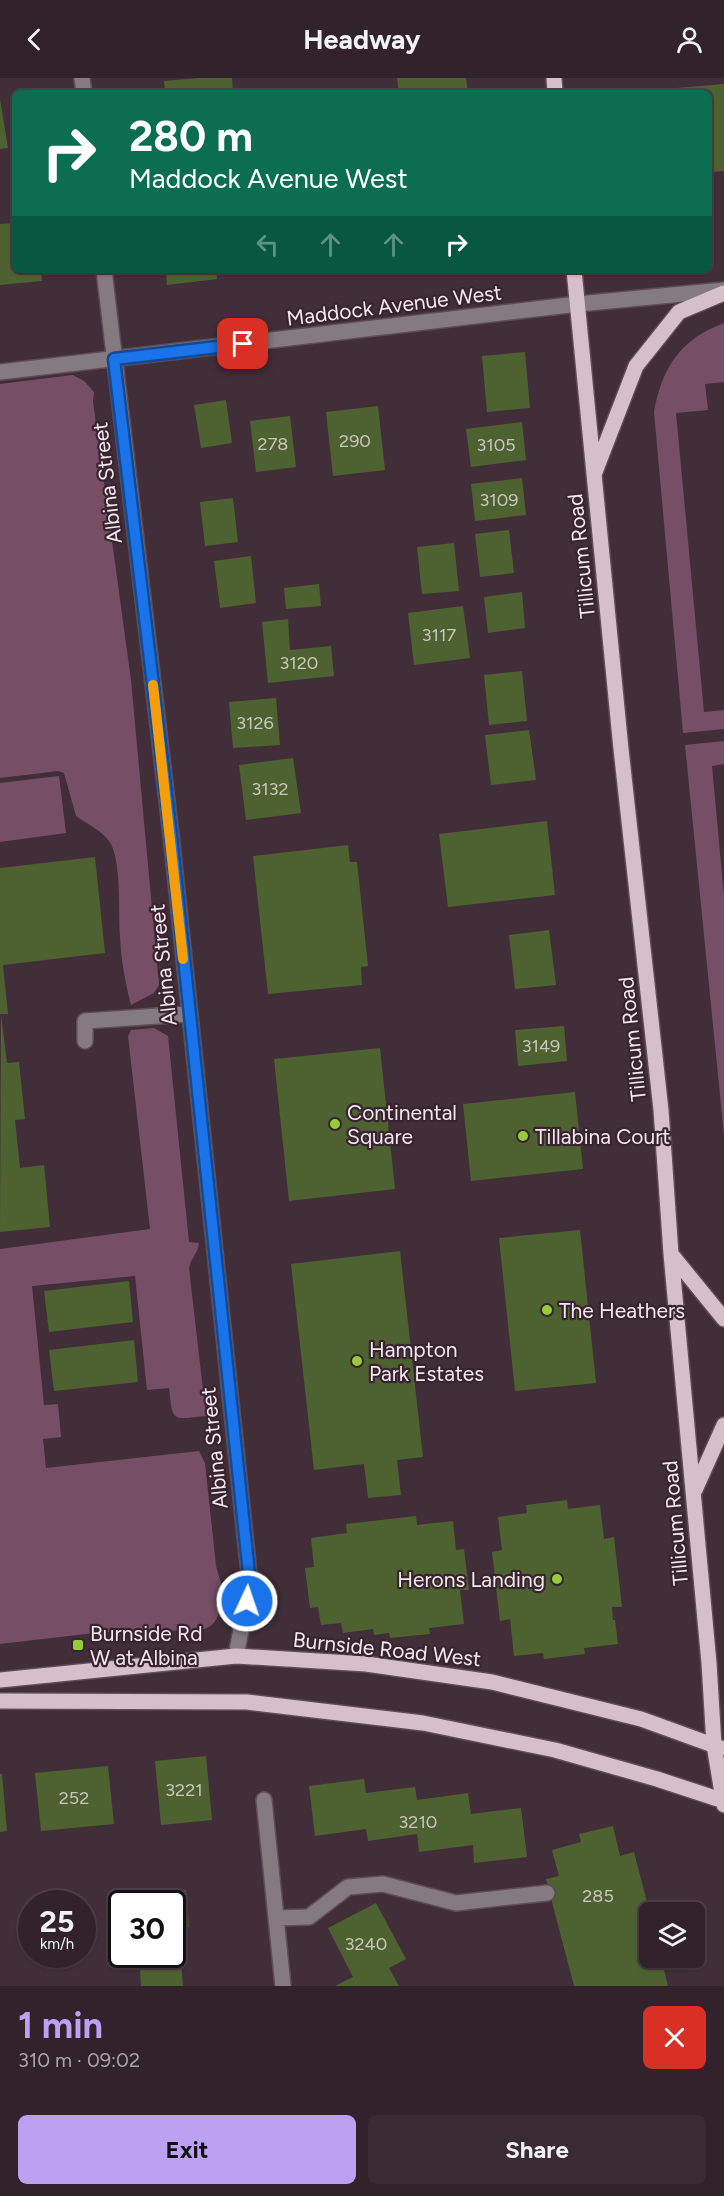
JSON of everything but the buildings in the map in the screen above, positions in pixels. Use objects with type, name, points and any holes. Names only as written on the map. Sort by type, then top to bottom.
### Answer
[{"type":"main road","name":"Tillicum Road","points":[[574,273],[622,760],[661,1110],[671,1254],[724,1803]]},
{"type":"main road","points":[[594,474],[636,366],[679,312],[724,291]]},
{"type":"main road","points":[[671,1254],[724,1319]]},
{"type":"main road","points":[[693,1493],[724,1425]]},
{"type":"main road","name":"Burnside Road West","points":[[0,1680],[236,1656],[366,1664],[492,1682],[641,1719],[719,1747]]},
{"type":"main road","points":[[0,1701],[247,1702],[423,1723],[555,1750],[657,1779],[724,1803]]},
{"type":"street","name":"Albina Street","points":[[104,273],[171,835],[188,1014],[250,1583],[236,1656]]},
{"type":"street","name":"Maddock Avenue West","points":[[0,372],[578,304],[724,291]]},
{"type":"street","points":[[85,1041],[85,1021],[188,1014]]},
{"type":"street","points":[[264,1800],[283,1986]]},
{"type":"street","points":[[276,1918],[309,1917],[348,1887],[383,1884],[456,1903],[547,1893]]},
{"type":"shaded area","points":[[724,323],[724,382],[705,384],[708,410],[676,413],[704,712],[724,710],[724,729],[683,733],[654,412],[662,381],[676,357],[696,337]]},
{"type":"shaded area","points":[[73,375],[84,381],[94,392],[93,402],[131,680],[159,985],[154,993],[131,1005],[121,953],[118,873],[109,841],[76,816],[64,773],[58,771],[0,778],[0,384]]},
{"type":"shaded area","points":[[724,741],[724,764],[712,766],[724,897],[724,1135],[685,745]]},
{"type":"shaded area","points":[[59,776],[66,833],[0,842],[0,783]]},
{"type":"shaded area","points":[[154,1028],[168,1036],[189,1242],[199,1243],[189,1268],[206,1416],[176,1417],[169,1388],[147,1390],[135,1276],[32,1286],[44,1405],[58,1404],[61,1437],[43,1439],[46,1468],[199,1451],[205,1463],[216,1566],[226,1600],[218,1603],[218,1616],[213,1624],[201,1630],[103,1632],[0,1644],[0,1249],[150,1229],[128,1036],[131,1030]]},
{"type":"slow traffic","points":[[153,685],[183,959]]},
{"type":"place","name":"Continental Square","points":[[335,1124]]},
{"type":"place","name":"Tillabina Court","points":[[523,1136]]},
{"type":"place","name":"The Heathers","points":[[547,1310]]},
{"type":"place","name":"Hampton Park Estates","points":[[357,1361]]},
{"type":"place","name":"Herons Landing","points":[[557,1579]]},
{"type":"place","name":"Burnside Rd W at Albina","points":[[78,1645]]},
{"type":"route","points":[[243,344],[114,359],[171,835],[188,1014],[250,1583],[247,1601]]}]
